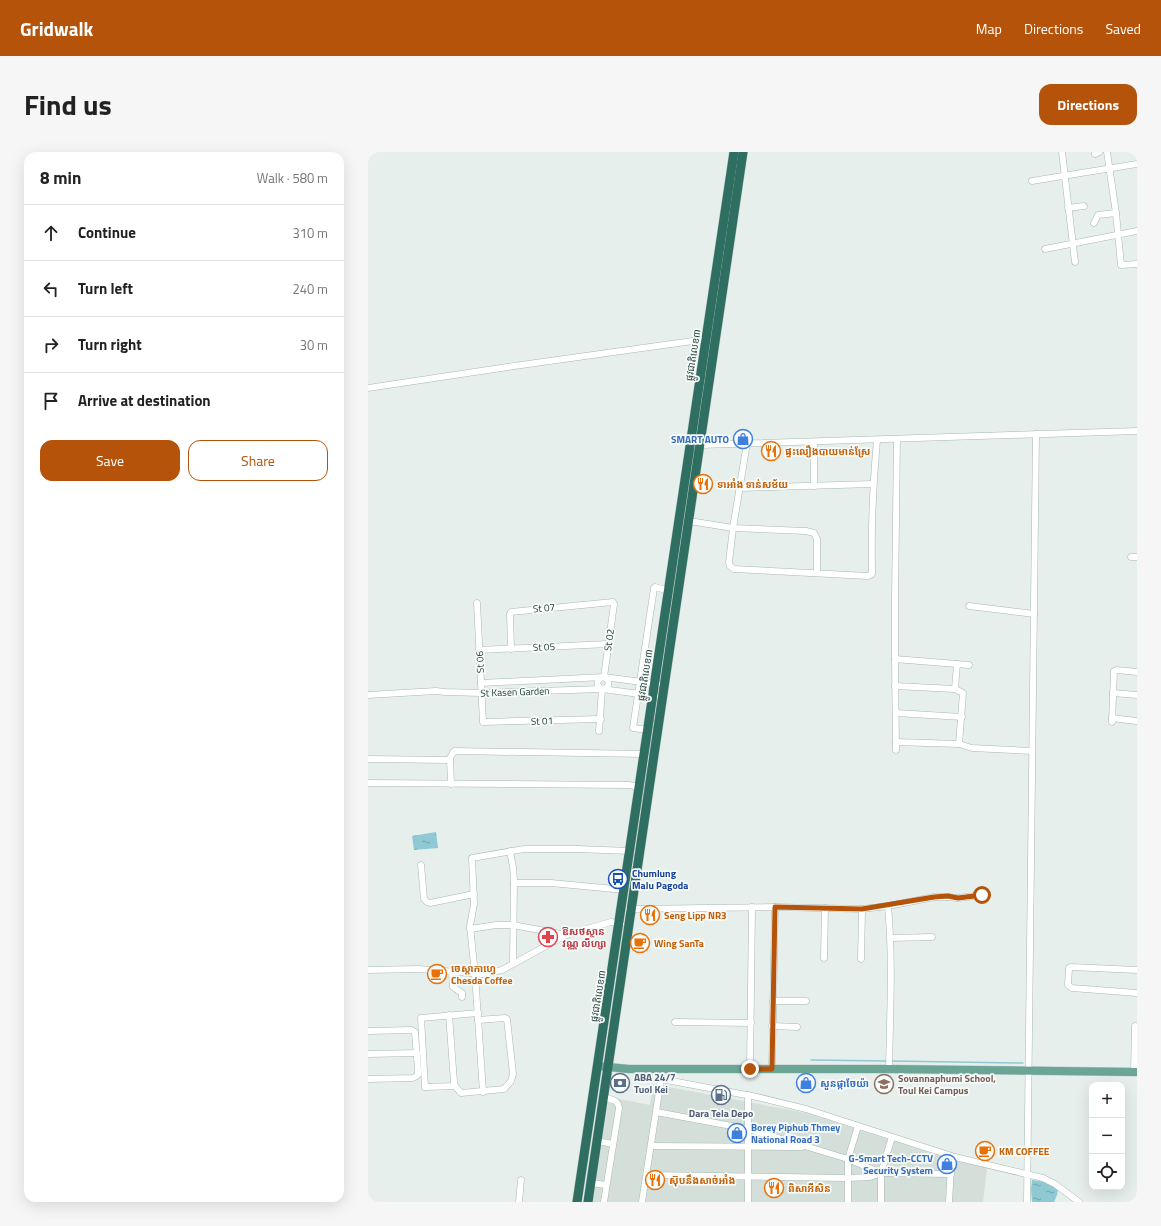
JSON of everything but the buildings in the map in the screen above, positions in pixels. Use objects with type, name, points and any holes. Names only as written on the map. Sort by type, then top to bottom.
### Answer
[{"type":"highway","name":"ផ្លូវជាតិលេខ៣","points":[[588,1202],[608,1067],[626,909],[658,696],[689,521],[707,338],[734,152]]},
{"type":"highway","name":"ផ្លូវជាតិលេខ៣","points":[[660,685],[669,590],[696,445],[743,152]]},
{"type":"highway","name":"ផ្លូវជាតិលេខ៣","points":[[626,909],[625,890],[648,730],[658,696]]},
{"type":"highway","name":"ផ្លូវជាតិលេខ៣","points":[[577,1202],[594,1086],[624,924]]},
{"type":"main road","points":[[598,1066],[629,1069],[772,1069],[889,1064],[1029,1071],[1135,1072]]},
{"type":"street","points":[[1062,152],[1075,262]]},
{"type":"street","points":[[1107,152],[1116,213],[1121,265],[1137,264]]},
{"type":"street","points":[[1032,180],[1136,164],[1137,172]]},
{"type":"street","points":[[1068,208],[1084,206]]},
{"type":"street","points":[[1094,223],[1098,215],[1116,213]]},
{"type":"street","points":[[1045,248],[1137,231]]},
{"type":"street","points":[[368,388],[707,338]]},
{"type":"street","points":[[696,445],[1137,431]]},
{"type":"street","points":[[1027,1202],[1036,434]]},
{"type":"street","points":[[896,750],[895,659],[897,439]]},
{"type":"street","points":[[747,443],[733,528],[730,566],[734,569],[817,572],[868,576],[872,574],[873,484],[877,440]]},
{"type":"street","points":[[814,442],[814,486]]},
{"type":"street","points":[[740,488],[873,484]]},
{"type":"street","points":[[689,521],[733,528],[806,531],[814,533],[817,539],[817,572]]},
{"type":"street","points":[[648,730],[633,728],[639,682],[654,588],[669,590]]},
{"type":"street","name":"St 06","points":[[477,603],[483,722]]},
{"type":"street","name":"St 02","points":[[602,689],[608,687],[609,683],[604,677],[614,603]]},
{"type":"street","name":"St 07","points":[[511,649],[510,614],[512,612],[614,603]]},
{"type":"street","points":[[970,606],[1034,614]]},
{"type":"street","name":"St 05","points":[[479,650],[608,644]]},
{"type":"street","points":[[895,659],[969,665]]},
{"type":"street","points":[[955,689],[957,664]]},
{"type":"street","points":[[1136,721],[1112,720],[1114,671],[1137,672]]},
{"type":"street","name":"St Kasen Garden","points":[[481,683],[604,677],[660,685]]},
{"type":"street","points":[[895,686],[955,689],[963,693],[959,744]]},
{"type":"street","points":[[599,731],[602,689]]},
{"type":"street","name":"St Kasen Garden","points":[[368,695],[436,691],[481,693],[602,689],[658,696]]},
{"type":"street","points":[[1113,693],[1137,696]]},
{"type":"street","points":[[896,713],[962,717]]},
{"type":"street","name":"St 01","points":[[483,722],[601,719]]},
{"type":"street","points":[[896,742],[959,744],[972,748],[1032,751]]},
{"type":"street","points":[[451,784],[450,760],[452,753],[459,750],[645,754]]},
{"type":"street","points":[[368,759],[450,760]]},
{"type":"street","points":[[368,783],[629,785],[640,787]]},
{"type":"street","points":[[483,1092],[475,974],[470,929],[474,894],[472,858],[524,849],[630,851]]},
{"type":"street","points":[[510,851],[514,883],[513,963]]},
{"type":"street","points":[[421,865],[424,899],[427,902],[474,894]]},
{"type":"street","points":[[514,883],[551,883],[625,890]]},
{"type":"street","points":[[626,909],[752,907],[862,909],[888,906],[934,897],[948,896],[958,898],[982,895]]},
{"type":"street","points":[[888,906],[891,938],[889,1064]]},
{"type":"street","points":[[750,1069],[752,907]]},
{"type":"street","points":[[772,1069],[775,907]]},
{"type":"street","points":[[824,958],[825,908]]},
{"type":"street","points":[[861,959],[862,909]]},
{"type":"street","points":[[368,970],[419,969],[482,974],[502,970],[566,935],[611,922],[624,924]]},
{"type":"street","points":[[470,929],[496,925],[513,925],[566,935]]},
{"type":"street","points":[[891,938],[932,937]]},
{"type":"street","points":[[1137,970],[1071,967],[1069,968],[1068,985],[1072,988],[1137,993]]},
{"type":"street","points":[[452,972],[453,987],[462,993],[462,997]]},
{"type":"street","points":[[773,1001],[806,1001]]},
{"type":"street","points":[[455,1086],[425,1088],[421,1018],[478,1013]]},
{"type":"street","points":[[450,1015],[455,1086],[463,1093],[501,1090],[507,1087],[512,1078],[513,1071],[507,1019],[478,1020]]},
{"type":"street","points":[[675,1022],[751,1022]]},
{"type":"street","points":[[772,1026],[797,1027]]},
{"type":"street","points":[[1135,1026],[1135,1072]]},
{"type":"street","points":[[368,1031],[411,1030],[416,1032],[418,1070],[416,1077],[368,1079]]},
{"type":"street","points":[[368,1054],[417,1053]]},
{"type":"street","points":[[642,1202],[661,1079],[661,1069]]},
{"type":"street","points":[[661,1079],[748,1095],[806,1109],[955,1157],[1028,1173],[1055,1184],[1079,1202]]},
{"type":"street","points":[[748,1095],[748,1202]]},
{"type":"street","points":[[604,1097],[616,1101],[618,1104],[604,1202]]},
{"type":"street","points":[[656,1112],[748,1129],[848,1159],[881,1173]]},
{"type":"street","points":[[848,1202],[848,1159],[858,1126]]},
{"type":"street","points":[[881,1202],[881,1173],[892,1137]]},
{"type":"street","points":[[597,1141],[613,1144]]},
{"type":"street","points":[[651,1146],[808,1147]]},
{"type":"street","points":[[949,1202],[952,1166],[955,1157]]},
{"type":"street","points":[[647,1175],[848,1178],[870,1177],[881,1173],[951,1174]]},
{"type":"street","points":[[519,1202],[521,1180]]},
{"type":"street","points":[[591,1183],[606,1185]]},
{"type":"shaded area","name":"Borey Piphub Thmey National Road 3","points":[[653,1084],[806,1113],[934,1154],[987,1168],[983,1202],[593,1202],[609,1097],[650,1105]]},
{"type":"water","points":[[436,832],[438,848],[414,850],[412,836]]},
{"type":"water","points":[[1032,1180],[1045,1182],[1058,1190],[1054,1202],[1032,1202]]},
{"type":"waterway","points":[[811,1060],[887,1061]]},
{"type":"waterway","points":[[891,1061],[1023,1063]]},
{"type":"place","name":"SMART AUTO","points":[[743,439]]},
{"type":"place","name":"ផ្ទះលឿងបាយមាន់ស្រែ","points":[[771,451]]},
{"type":"place","name":"ទាអាំង ទាន់សម័យ","points":[[703,484]]},
{"type":"place","name":"Chumlung Malu Pagoda","points":[[618,879]]},
{"type":"place","name":"Seng Lipp NR3","points":[[650,915]]},
{"type":"place","name":"ឱសថស្ថាន វណ្ណ លីហ្សា","points":[[548,937]]},
{"type":"place","name":"Wing SanTa","points":[[640,943]]},
{"type":"place","name":"ចេស្ដាកាហ្វេ Chesda Coffee","points":[[437,974]]},
{"type":"place","name":"ABA 24/7 Tuol Kei","points":[[620,1083]]},
{"type":"place","name":"សួនផ្កាចែយ៉ា","points":[[806,1083]]},
{"type":"place","name":"Sovannaphumi School, Toul Kei Campus","points":[[884,1084]]},
{"type":"place","name":"Dara Tela Depo","points":[[721,1095]]},
{"type":"place","name":"Borey Piphub Thmey National Road 3","points":[[737,1133]]},
{"type":"place","name":"KM COFFEE","points":[[985,1151]]},
{"type":"place","name":"G-Smart Tech-CCTV Security System","points":[[947,1164]]},
{"type":"place","name":"ស៊ុបនឹងសាច់អាំង","points":[[655,1180]]},
{"type":"place","name":"ពិសាអីសិន","points":[[774,1188]]},
{"type":"route","points":[[750,1069],[772,1069],[775,907],[862,909],[888,906],[934,897],[948,896],[958,898],[982,895]]}]
